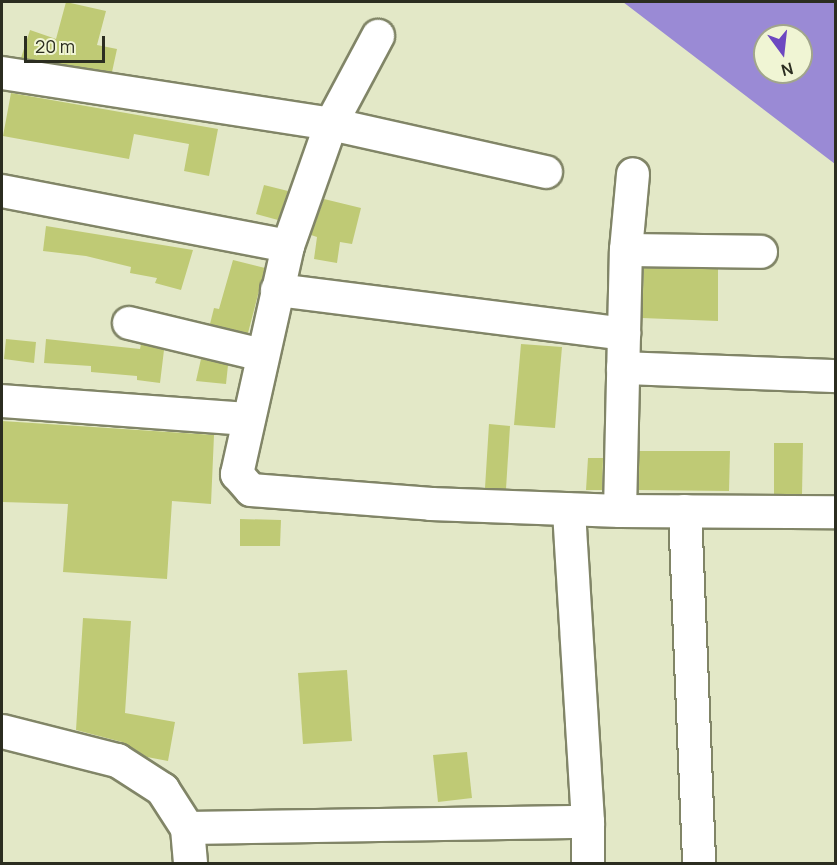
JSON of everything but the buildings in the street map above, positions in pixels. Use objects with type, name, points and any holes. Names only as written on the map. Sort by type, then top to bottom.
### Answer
[{"type":"main road","points":[[2,731],[117,760],[162,789],[187,828],[190,864]]},
{"type":"street","points":[[378,36],[331,124],[288,246],[237,474],[251,490],[569,510],[836,512]]},
{"type":"street","points":[[2,73],[331,124],[546,172]]},
{"type":"street","points":[[620,511],[626,250],[633,174]]},
{"type":"street","points":[[2,191],[288,246]]},
{"type":"street","points":[[626,250],[761,252]]},
{"type":"street","points":[[277,290],[624,334]]},
{"type":"street","points":[[129,323],[262,355]]},
{"type":"street","points":[[623,368],[836,376]]},
{"type":"street","points":[[2,401],[248,419]]},
{"type":"street","points":[[569,510],[588,822],[588,864]]},
{"type":"street","points":[[685,511],[699,864]]},
{"type":"street","points":[[187,828],[588,822]]},
{"type":"shaded area","points":[[623,2],[835,2],[835,164]]}]
